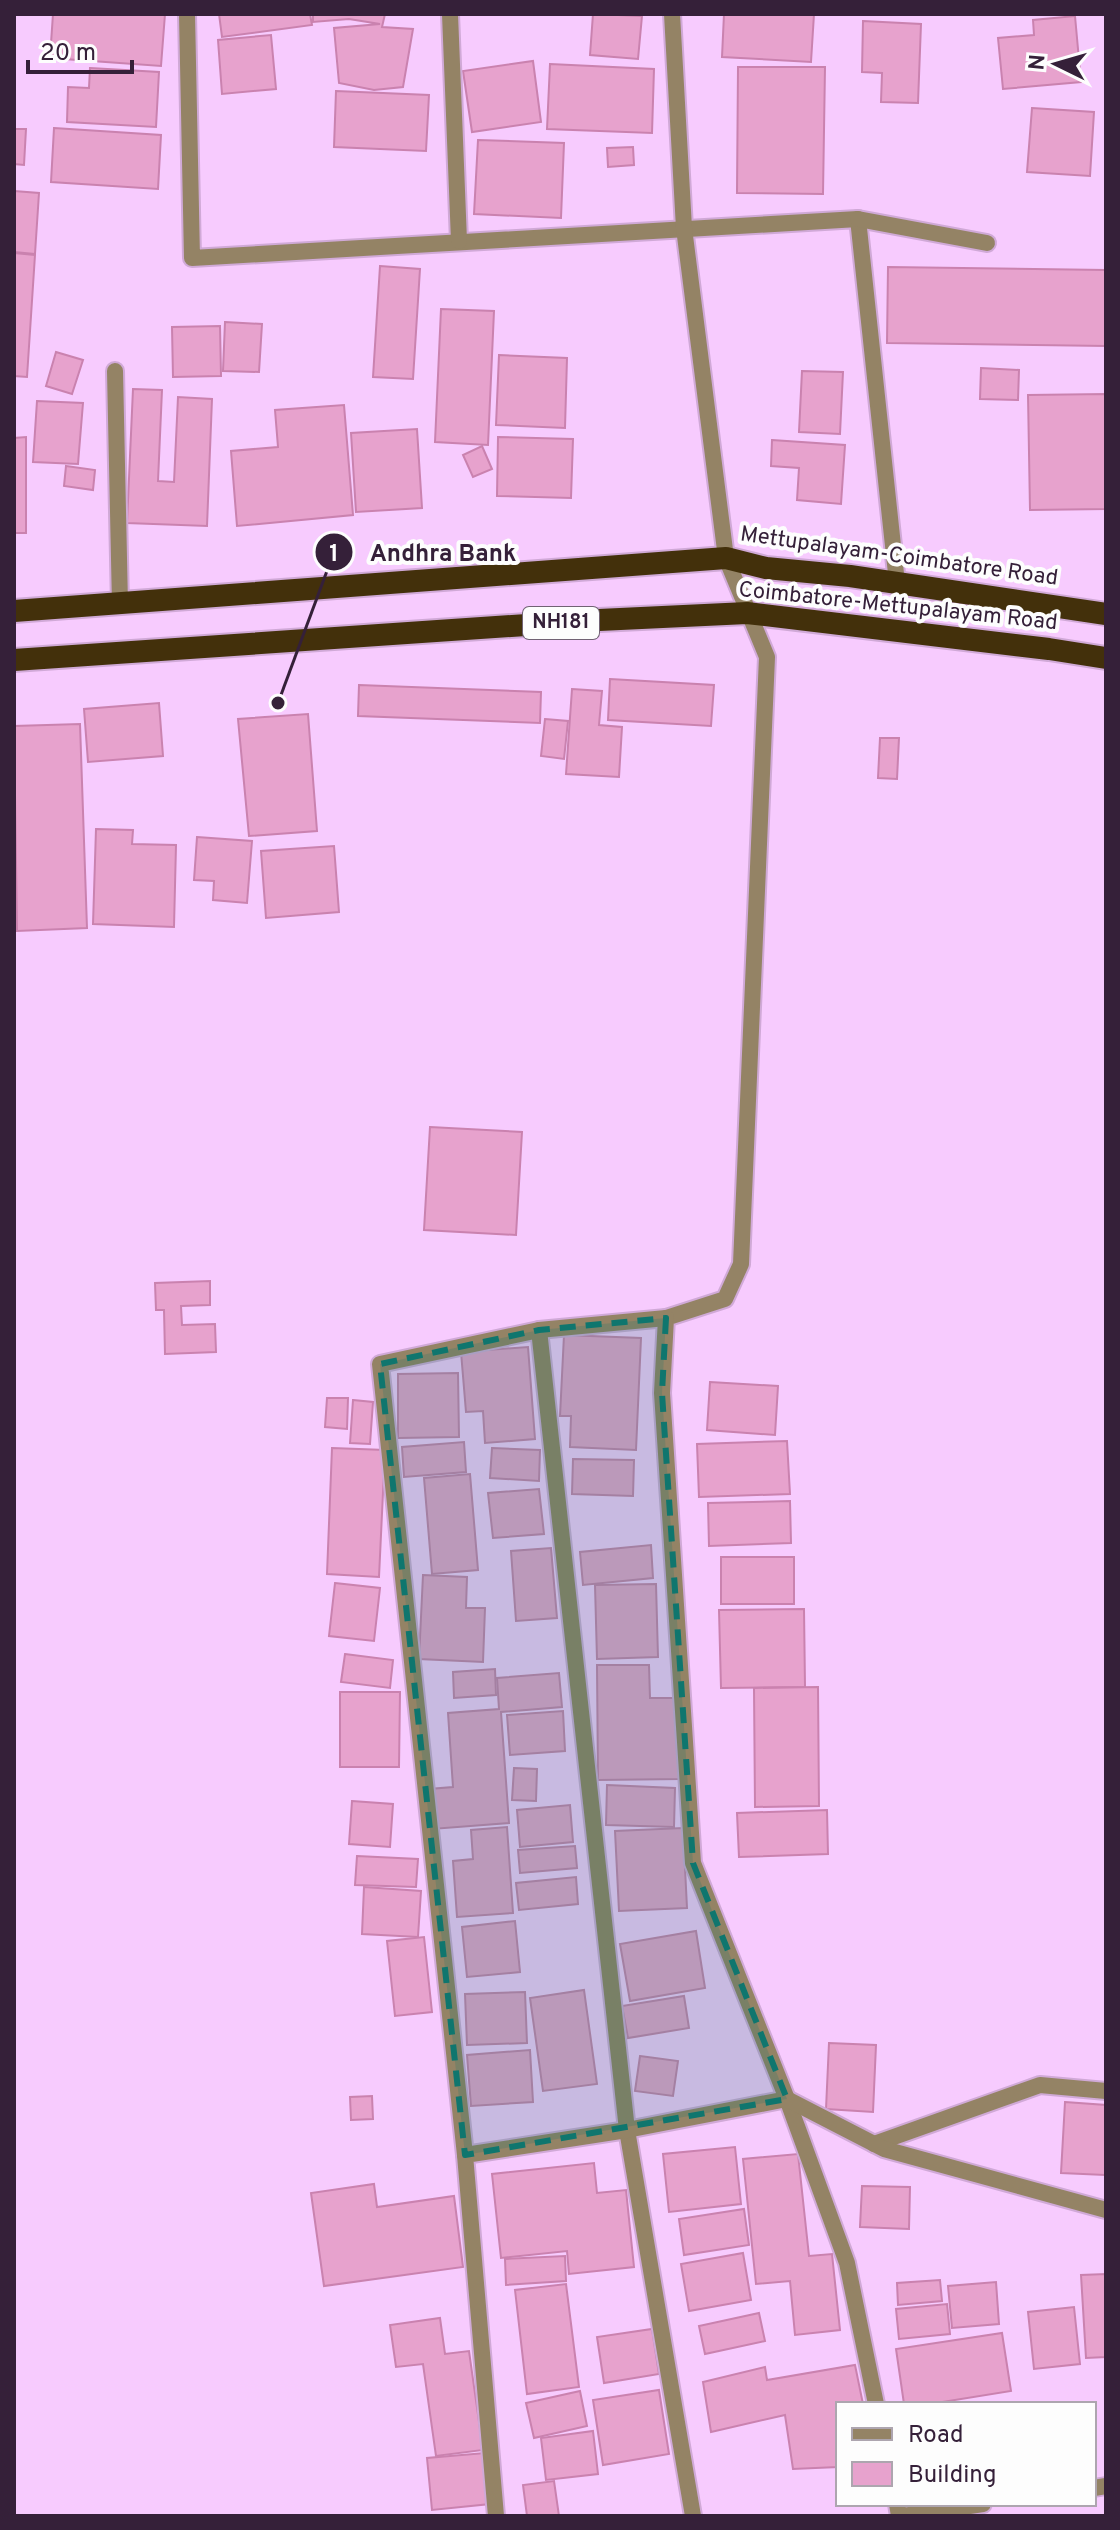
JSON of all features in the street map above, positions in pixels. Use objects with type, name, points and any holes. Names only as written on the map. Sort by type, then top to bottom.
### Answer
[{"type":"highway","name":"Mettupalayam-Coimbatore Road","points":[[14,611],[726,558],[766,568],[897,583],[1106,614]]},
{"type":"highway","name":"Coimbatore-Mettupalayam Road","points":[[14,660],[599,620],[747,613],[1106,658]]},
{"type":"street","points":[[187,14],[192,258],[858,219],[987,243]]},
{"type":"street","points":[[450,14],[459,241]]},
{"type":"street","points":[[496,2516],[465,2155],[380,1364],[539,1330],[666,1318],[725,1299],[741,1264],[767,657],[726,558],[684,228],[672,14]]},
{"type":"street","points":[[858,219],[897,583]]},
{"type":"street","points":[[115,371],[120,605]]},
{"type":"street","points":[[666,1318],[662,1393],[693,1863],[787,2099],[847,2263],[876,2402]]},
{"type":"street","points":[[539,1330],[627,2130],[693,2516]]},
{"type":"street","points":[[874,2144],[1040,2085],[1106,2091]]},
{"type":"street","points":[[465,2155],[627,2130],[787,2099],[884,2149],[1106,2210]]},
{"type":"street","points":[[901,2516],[969,2506]]},
{"type":"highlighted area","points":[[666,1318],[662,1393],[693,1863],[787,2099],[465,2155],[380,1364],[539,1330]]},
{"type":"building","points":[[53,14],[165,14],[161,66],[50,58]]},
{"type":"building","points":[[219,14],[310,14],[312,25],[222,37]]},
{"type":"building","points":[[313,14],[385,14],[382,27],[413,29],[403,87],[374,90],[339,83],[334,28],[380,24],[349,19],[313,22]]},
{"type":"building","points":[[593,14],[642,16],[638,59],[590,55]]},
{"type":"building","points":[[724,14],[814,14],[811,62],[722,57]]},
{"type":"building","points":[[1075,16],[1081,82],[1003,89],[998,38],[1034,35],[1033,20]]},
{"type":"building","points":[[863,21],[921,24],[918,103],[881,102],[882,73],[862,72]]},
{"type":"building","points":[[271,35],[276,89],[222,94],[218,40]]},
{"type":"building","points":[[533,61],[541,122],[472,132],[463,71]]},
{"type":"building","points":[[550,64],[654,69],[652,133],[547,129]]},
{"type":"building","points":[[738,67],[825,67],[823,194],[737,193]]},
{"type":"building","points":[[90,68],[159,72],[156,127],[67,122],[68,87],[89,88]]},
{"type":"building","points":[[336,91],[429,95],[426,151],[334,147]]},
{"type":"building","points":[[1032,108],[1094,112],[1090,176],[1027,172]]},
{"type":"building","points":[[54,128],[161,135],[158,189],[51,182]]},
{"type":"building","points":[[14,129],[26,129],[24,165],[14,164]]},
{"type":"building","points":[[478,140],[564,143],[561,218],[474,214]]},
{"type":"building","points":[[633,147],[634,165],[608,167],[607,148]]},
{"type":"building","points":[[14,191],[39,193],[35,254],[14,252]]},
{"type":"building","points":[[14,253],[35,255],[27,377],[14,376]]},
{"type":"building","points":[[380,266],[420,269],[413,379],[373,377]]},
{"type":"building","points":[[888,267],[1106,270],[1106,346],[887,343]]},
{"type":"building","points":[[441,309],[494,311],[488,445],[435,442]]},
{"type":"building","points":[[225,322],[262,324],[259,372],[223,371]]},
{"type":"building","points":[[220,326],[221,376],[173,377],[172,327]]},
{"type":"building","points":[[56,352],[83,360],[72,394],[46,386]]},
{"type":"building","points":[[499,355],[567,358],[565,428],[496,425]]},
{"type":"building","points":[[981,368],[1019,370],[1018,400],[980,399]]},
{"type":"building","points":[[802,371],[843,372],[840,434],[799,432]]},
{"type":"building","points":[[133,389],[162,390],[158,481],[174,482],[178,397],[212,399],[207,526],[127,523]]},
{"type":"building","points":[[1106,394],[1106,509],[1030,510],[1028,395]]},
{"type":"building","points":[[37,401],[83,403],[78,464],[33,462]]},
{"type":"building","points":[[344,405],[353,515],[237,526],[231,451],[278,447],[275,410]]},
{"type":"building","points":[[417,429],[422,508],[356,512],[351,433]]},
{"type":"building","points":[[26,437],[26,533],[14,533],[14,438]]},
{"type":"building","points":[[498,437],[573,439],[571,498],[497,496]]},
{"type":"building","points":[[772,440],[845,445],[841,504],[797,500],[799,468],[771,466]]},
{"type":"building","points":[[482,446],[492,469],[473,477],[463,455]]},
{"type":"building","points":[[66,466],[95,470],[93,490],[64,486]]},
{"type":"building","points":[[610,679],[714,685],[711,726],[608,720]]},
{"type":"building","points":[[359,685],[541,692],[540,723],[358,716]]},
{"type":"building","points":[[572,689],[602,691],[599,725],[622,727],[619,777],[566,774]]},
{"type":"building","points":[[159,703],[163,756],[88,762],[84,709]]},
{"type":"building","points":[[308,714],[317,831],[249,836],[238,719]]},
{"type":"building","points":[[545,719],[568,721],[564,759],[541,756]]},
{"type":"building","points":[[80,724],[87,928],[17,931],[14,726]]},
{"type":"building","points":[[880,738],[899,738],[897,779],[878,778]]},
{"type":"building","points":[[96,829],[133,830],[132,844],[176,845],[174,927],[93,924]]},
{"type":"building","points":[[197,837],[252,841],[247,903],[213,900],[214,881],[194,880]]},
{"type":"building","points":[[334,846],[339,912],[266,918],[261,851]]},
{"type":"building","points":[[430,1127],[522,1132],[516,1235],[424,1230]]},
{"type":"building","points":[[210,1281],[210,1305],[181,1306],[182,1325],[215,1324],[216,1352],[165,1354],[164,1310],[156,1310],[155,1283]]},
{"type":"building","points":[[564,1335],[641,1338],[636,1450],[570,1447],[571,1416],[560,1416]]},
{"type":"building","points":[[528,1347],[535,1439],[485,1443],[483,1411],[466,1412],[461,1352]]},
{"type":"building","points":[[458,1373],[459,1437],[398,1438],[398,1374]]},
{"type":"building","points":[[710,1382],[778,1386],[775,1435],[707,1430]]},
{"type":"building","points":[[327,1398],[348,1398],[347,1429],[325,1427]]},
{"type":"building","points":[[353,1400],[373,1402],[370,1444],[350,1443]]},
{"type":"building","points":[[787,1441],[790,1494],[699,1497],[697,1444]]},
{"type":"building","points":[[464,1442],[466,1472],[404,1477],[402,1447]]},
{"type":"building","points":[[332,1448],[385,1450],[379,1577],[327,1574]]},
{"type":"building","points":[[492,1448],[540,1450],[539,1481],[490,1478]]},
{"type":"building","points":[[573,1459],[634,1460],[633,1496],[572,1494]]},
{"type":"building","points":[[470,1474],[478,1570],[432,1574],[424,1478]]},
{"type":"building","points":[[539,1489],[544,1534],[493,1538],[488,1493]]},
{"type":"building","points":[[790,1501],[791,1543],[709,1546],[708,1503]]},
{"type":"building","points":[[651,1545],[653,1578],[583,1585],[580,1552]]},
{"type":"building","points":[[551,1548],[557,1618],[516,1621],[511,1551]]},
{"type":"building","points":[[721,1557],[794,1557],[794,1604],[721,1604]]},
{"type":"building","points":[[423,1575],[467,1577],[466,1608],[485,1608],[483,1662],[419,1659]]},
{"type":"building","points":[[335,1583],[380,1588],[374,1641],[329,1636]]},
{"type":"building","points":[[656,1584],[658,1657],[597,1659],[595,1585]]},
{"type":"building","points":[[804,1609],[805,1687],[721,1688],[719,1610]]},
{"type":"building","points":[[345,1654],[393,1660],[390,1688],[341,1682]]},
{"type":"building","points":[[597,1665],[649,1665],[650,1698],[680,1698],[681,1779],[598,1780]]},
{"type":"building","points":[[495,1669],[496,1695],[454,1698],[453,1672]]},
{"type":"building","points":[[559,1673],[562,1707],[501,1712],[509,1823],[432,1829],[429,1789],[453,1787],[448,1713],[499,1709],[497,1678]]},
{"type":"building","points":[[818,1687],[819,1806],[755,1807],[754,1688]]},
{"type":"building","points":[[340,1692],[400,1692],[399,1767],[340,1767]]},
{"type":"building","points":[[563,1711],[565,1751],[510,1755],[507,1715]]},
{"type":"building","points":[[514,1768],[537,1769],[536,1801],[512,1800]]},
{"type":"building","points":[[607,1785],[675,1788],[674,1827],[606,1825]]},
{"type":"building","points":[[352,1801],[393,1804],[390,1847],[349,1844]]},
{"type":"building","points":[[570,1805],[573,1842],[520,1847],[517,1810]]},
{"type":"building","points":[[827,1810],[828,1854],[739,1857],[737,1813]]},
{"type":"building","points":[[507,1827],[513,1913],[457,1917],[453,1861],[473,1859],[471,1830]]},
{"type":"building","points":[[683,1828],[687,1908],[619,1911],[615,1831]]},
{"type":"building","points":[[575,1846],[577,1868],[520,1873],[518,1850]]},
{"type":"building","points":[[357,1856],[418,1859],[416,1887],[355,1885]]},
{"type":"building","points":[[576,1877],[578,1904],[519,1910],[516,1883]]},
{"type":"building","points":[[364,1887],[421,1891],[418,1937],[362,1934]]},
{"type":"building","points":[[515,1921],[520,1972],[467,1977],[462,1927]]},
{"type":"building","points":[[696,1931],[705,1988],[630,2001],[620,1944]]},
{"type":"building","points":[[424,1937],[432,2012],[395,2016],[387,1941]]},
{"type":"building","points":[[584,1990],[597,2084],[543,2091],[530,1998]]},
{"type":"building","points":[[525,1992],[527,2043],[467,2045],[465,1994]]},
{"type":"building","points":[[684,1996],[689,2028],[628,2038],[622,2006]]},
{"type":"building","points":[[829,2043],[876,2045],[873,2112],[826,2109]]},
{"type":"building","points":[[530,2050],[533,2102],[471,2106],[467,2055]]},
{"type":"building","points":[[640,2056],[678,2061],[673,2096],[635,2091]]},
{"type":"building","points":[[372,2096],[373,2119],[351,2120],[350,2097]]},
{"type":"building","points":[[1065,2102],[1106,2105],[1105,2175],[1061,2173]]},
{"type":"building","points":[[735,2147],[741,2204],[669,2212],[663,2154]]},
{"type":"building","points":[[798,2154],[809,2256],[832,2254],[840,2330],[795,2335],[790,2281],[756,2284],[743,2159]]},
{"type":"building","points":[[594,2163],[597,2193],[626,2190],[634,2267],[569,2274],[567,2251],[501,2258],[492,2174]]},
{"type":"building","points":[[374,2184],[377,2207],[454,2196],[463,2267],[324,2286],[311,2193]]},
{"type":"building","points":[[862,2186],[910,2187],[909,2229],[860,2227]]},
{"type":"building","points":[[744,2209],[749,2245],[684,2255],[679,2219]]},
{"type":"building","points":[[743,2253],[751,2300],[689,2311],[681,2264]]},
{"type":"building","points":[[565,2256],[566,2281],[506,2285],[505,2259]]},
{"type":"building","points":[[1106,2274],[1106,2357],[1086,2358],[1081,2275]]},
{"type":"building","points":[[940,2280],[942,2301],[898,2305],[897,2283]]},
{"type":"building","points":[[996,2282],[999,2324],[952,2328],[948,2286]]},
{"type":"building","points":[[566,2284],[579,2387],[527,2394],[515,2290]]},
{"type":"building","points":[[947,2304],[950,2334],[899,2339],[896,2309]]},
{"type":"building","points":[[1074,2307],[1080,2364],[1034,2369],[1028,2312]]},
{"type":"building","points":[[759,2313],[765,2341],[705,2354],[699,2326]]},
{"type":"building","points":[[440,2318],[445,2354],[469,2351],[483,2450],[436,2456],[423,2364],[396,2367],[390,2325]]},
{"type":"building","points":[[652,2329],[659,2374],[604,2383],[597,2337]]},
{"type":"building","points":[[1002,2333],[1011,2391],[942,2402],[904,2402],[896,2349]]},
{"type":"building","points":[[855,2365],[863,2402],[836,2402],[836,2467],[793,2469],[785,2415],[711,2432],[703,2382],[765,2367],[767,2380]]},
{"type":"building","points":[[659,2390],[669,2454],[603,2465],[593,2400]]},
{"type":"building","points":[[580,2391],[587,2426],[534,2438],[526,2403]]},
{"type":"building","points":[[593,2431],[598,2474],[546,2480],[541,2438]]},
{"type":"building","points":[[485,2453],[490,2504],[432,2510],[427,2458]]},
{"type":"building","points":[[554,2481],[559,2516],[527,2516],[523,2485]]},
{"type":"place","name":"Andhra Bank","points":[[278,703]]}]
